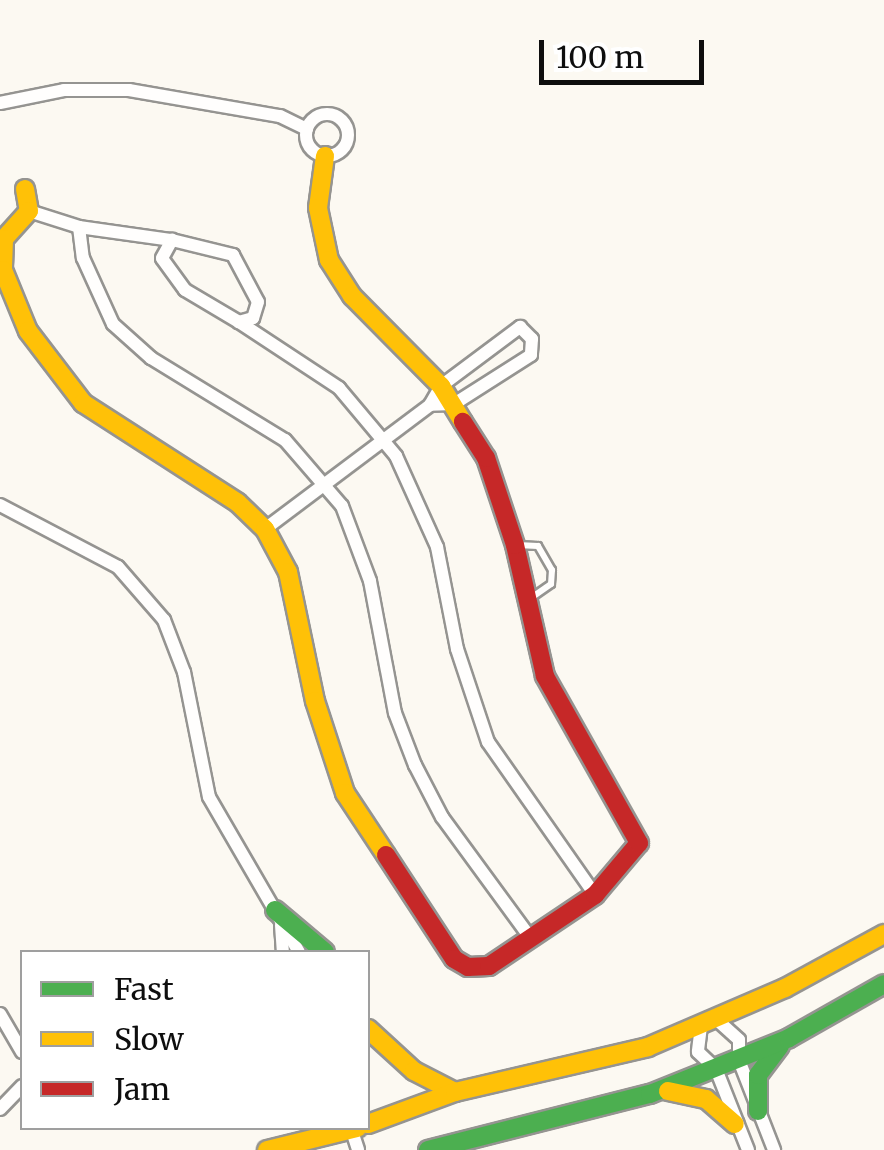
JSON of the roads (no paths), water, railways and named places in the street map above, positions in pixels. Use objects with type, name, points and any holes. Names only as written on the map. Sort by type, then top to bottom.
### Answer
[{"type":"street","points":[[0,103],[64,90],[129,90],[280,116],[307,130]]},
{"type":"street","points":[[307,130],[324,114],[345,123],[345,146],[324,156]]},
{"type":"street","points":[[307,130],[310,147],[324,156]]},
{"type":"street","points":[[26,189],[29,211],[4,239],[4,270],[20,316],[49,364],[100,416],[238,503],[264,529],[288,572],[337,772],[380,854],[461,964],[489,966],[529,936],[558,925],[594,896],[639,843],[552,691],[498,484],[441,386],[352,296],[329,260],[318,208],[324,156]]},
{"type":"street","points":[[29,211],[78,227],[172,240],[237,259],[259,308],[239,322]]},
{"type":"street","points":[[78,227],[83,258],[113,324],[151,358],[263,424],[325,483],[362,552],[395,713],[415,765],[442,817],[529,936]]},
{"type":"street","points":[[172,240],[162,258],[185,290],[339,388],[384,439],[428,518],[460,663],[488,742],[594,896]]},
{"type":"street","points":[[264,529],[430,405],[441,386],[510,330],[529,332],[531,355],[454,404],[430,405]]},
{"type":"street","points":[[0,505],[118,567],[164,620],[184,672],[209,797],[298,950]]},
{"type":"street","points":[[278,916],[283,950]]},
{"type":"street","points":[[278,916],[322,950]]},
{"type":"street","points":[[370,1122],[456,1092],[648,1047],[708,1022],[884,934]]},
{"type":"street","points":[[428,1150],[650,1094],[716,1070],[790,1038],[884,984]]},
{"type":"street","points":[[0,1014],[20,1049]]},
{"type":"street","points":[[708,1022],[739,1040],[739,1060],[774,1150]]},
{"type":"street","points":[[708,1022],[698,1052],[716,1070],[734,1124],[748,1150]]},
{"type":"street","points":[[370,1032],[414,1071],[456,1092]]},
{"type":"street","points":[[758,1111],[758,1074],[790,1038]]},
{"type":"street","points":[[0,1109],[20,1088]]},
{"type":"street","points":[[650,1094],[688,1092],[722,1110],[734,1124]]},
{"type":"street","points":[[266,1150],[347,1130]]},
{"type":"lane","points":[[515,546],[538,546],[552,570],[551,584],[526,601]]}]
